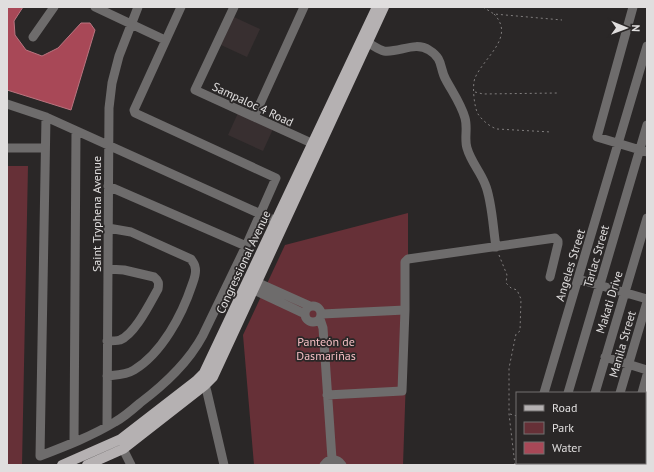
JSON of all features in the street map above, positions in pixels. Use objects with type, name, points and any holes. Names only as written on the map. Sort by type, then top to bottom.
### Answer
[{"type":"main road","name":"Congressional Avenue","points":[[252,284],[316,146],[377,7]]},
{"type":"main road","name":"Congressional Avenue","points":[[87,465],[123,450],[216,370],[252,284],[276,221],[368,43],[384,7]]},
{"type":"main road","name":"Congressional Avenue","points":[[62,465],[121,439],[203,381]]},
{"type":"street","points":[[33,37],[54,7]]},
{"type":"street","name":"Saint Tryphena Avenue","points":[[107,426],[108,108],[112,82],[119,56],[138,7]]},
{"type":"street","points":[[46,117],[40,456],[116,422],[176,373],[192,354],[204,335],[276,178],[135,113],[134,110],[181,7]]},
{"type":"street","name":"Sampaloc 4 Road","points":[[234,7],[195,90],[316,146]]},
{"type":"street","points":[[254,117],[304,7]]},
{"type":"street","points":[[633,7],[596,137],[643,151]]},
{"type":"street","points":[[100,8],[166,40]]},
{"type":"street","points":[[368,43],[383,51],[393,51],[417,46],[423,47],[438,58],[445,78],[459,100],[465,119],[467,147],[472,162],[486,185],[496,247]]},
{"type":"street","name":"Angeles Street","points":[[544,392],[647,46]]},
{"type":"street","points":[[7,104],[46,117],[276,221]]},
{"type":"street","name":"Tarlac Street","points":[[568,392],[643,151],[647,125]]},
{"type":"street","points":[[74,442],[76,131]]},
{"type":"street","points":[[7,148],[45,148]]},
{"type":"street","points":[[108,186],[246,246]]},
{"type":"street","name":"Makati Drive","points":[[595,392],[646,222]]},
{"type":"street","points":[[107,376],[133,371],[155,351],[168,335],[180,314],[188,297],[196,273],[191,259],[131,232],[108,228]]},
{"type":"street","points":[[327,395],[402,391],[405,262],[408,259],[555,238],[558,241],[558,244],[550,277]]},
{"type":"street","points":[[107,341],[120,340],[136,326],[158,289],[159,283],[154,277],[124,270],[108,269]]},
{"type":"street","points":[[578,279],[647,300]]},
{"type":"street","points":[[252,284],[273,294],[305,314]]},
{"type":"street","points":[[273,294],[310,306],[318,307],[323,328],[332,459]]},
{"type":"street","name":"Manila Street","points":[[620,392],[647,300]]},
{"type":"street","points":[[310,306],[306,309],[305,314],[307,320],[315,322],[321,316],[405,310]]},
{"type":"street","points":[[606,357],[647,370]]},
{"type":"street","points":[[642,392],[647,375]]},
{"type":"street","points":[[203,381],[224,465]]},
{"type":"street","points":[[123,450],[131,465]]},
{"type":"street","points":[[324,465],[332,459],[339,461],[342,465]]},
{"type":"path","points":[[483,7],[494,14],[502,24],[500,41],[475,77],[474,91],[478,114],[491,127],[503,130],[551,132]]},
{"type":"path","points":[[494,14],[562,20]]},
{"type":"path","points":[[474,91],[484,94],[558,93]]},
{"type":"path","points":[[496,247],[507,275],[506,282],[511,288],[517,290],[521,299],[520,331],[516,334],[509,368],[509,414],[515,465]]},
{"type":"path","points":[[509,414],[516,416]]},
{"type":"shaded area","points":[[234,17],[260,29],[247,57],[221,45]]},
{"type":"shaded area","points":[[238,113],[273,129],[263,151],[228,135]]},
{"type":"green space","points":[[7,166],[28,166],[22,465],[7,465]]},
{"type":"green space","name":"Panteón de Dasmariñas","points":[[408,213],[408,319],[403,465],[254,465],[243,335],[285,245]]},
{"type":"water","points":[[7,7],[23,7],[14,21],[15,35],[26,50],[42,56],[58,48],[81,23],[90,23],[95,30],[71,110],[7,90]]}]
